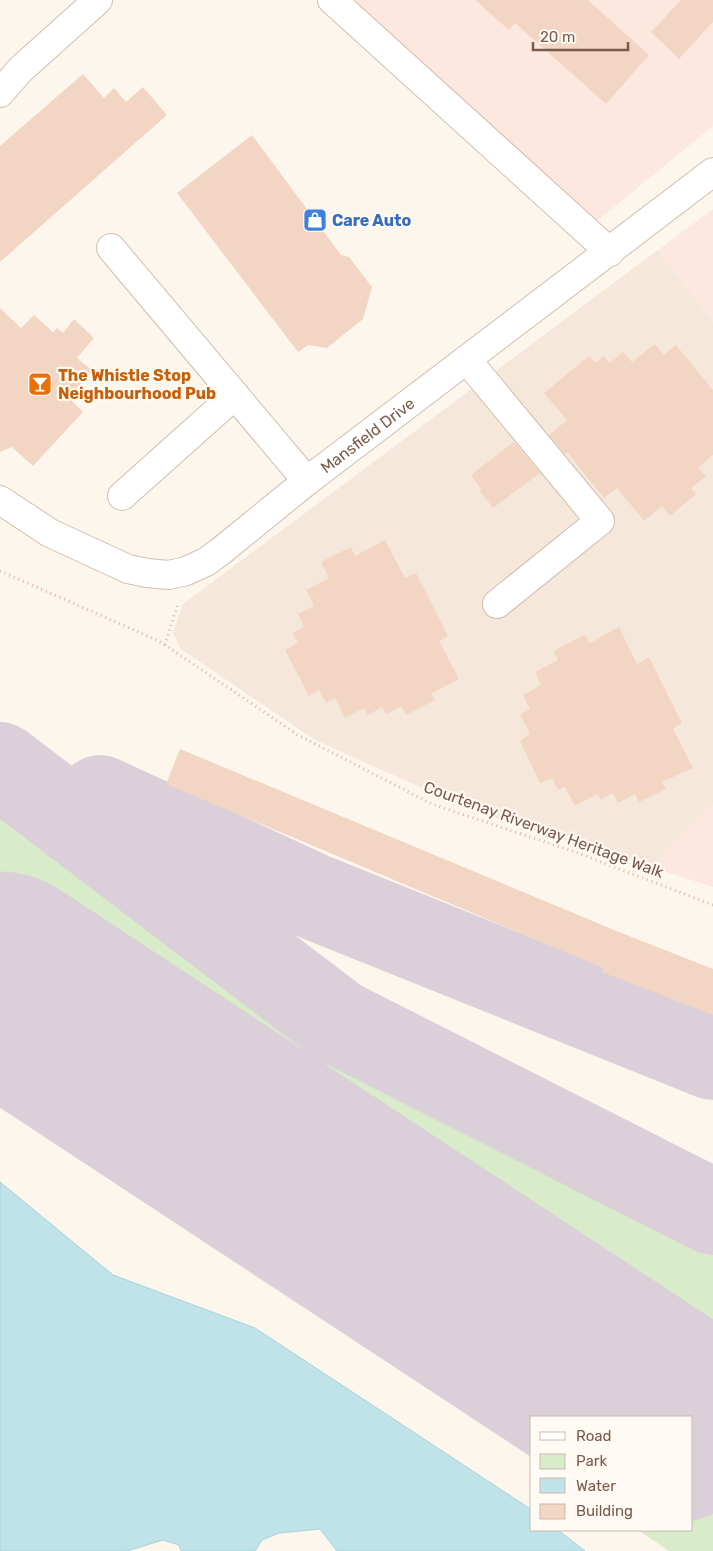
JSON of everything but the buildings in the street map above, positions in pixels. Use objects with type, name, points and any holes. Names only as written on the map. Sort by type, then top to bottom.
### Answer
[{"type":"street","points":[[0,93],[20,70],[98,0]]},
{"type":"street","points":[[332,0],[610,252]]},
{"type":"street","name":"Mansfield Drive","points":[[0,500],[50,533],[128,569],[169,575],[186,571],[206,562],[307,481],[713,172]]},
{"type":"street","points":[[111,248],[307,481]]},
{"type":"street","points":[[467,360],[600,521],[497,604]]},
{"type":"street","points":[[122,496],[234,395]]},
{"type":"path","name":"Courtenay Riverway Heritage Walk","points":[[0,571],[159,641],[298,735],[432,804],[575,852],[713,905]]},
{"type":"path","points":[[165,645],[178,603]]},
{"type":"shaded area","points":[[332,0],[713,0],[713,126],[586,230]]},
{"type":"shaded area","points":[[713,209],[713,321],[658,250]]},
{"type":"shaded area","points":[[658,250],[713,321],[713,805],[650,867],[469,809],[315,740],[181,649],[173,633],[183,604]]},
{"type":"shaded area","points":[[713,805],[713,887],[650,867]]},
{"type":"green space","points":[[0,777],[337,1037],[713,1230],[713,1345],[697,1372],[685,1379],[674,1375],[0,932]]},
{"type":"green space","points":[[0,1029],[583,1416],[530,1416],[530,1455],[0,1101]]},
{"type":"green space","points":[[693,1489],[713,1503],[713,1551],[669,1551],[639,1531],[693,1531]]},
{"type":"water","points":[[0,1182],[113,1275],[255,1328],[530,1509],[530,1531],[559,1531],[585,1551],[337,1551],[320,1529],[279,1533],[262,1540],[255,1551],[181,1551],[179,1545],[163,1540],[127,1551],[0,1551]]},
{"type":"taxiway","points":[[0,765],[338,1022],[713,1212]]},
{"type":"taxiway","points":[[100,798],[315,897],[713,1057]]},
{"type":"taxiway","points":[[687,1416],[713,1374]]},
{"type":"runway","points":[[0,979],[664,1416]]},
{"type":"place","name":"Care Auto","points":[[315,220]]},
{"type":"place","name":"The Whistle Stop Neighbourhood Pub","points":[[40,384]]}]
